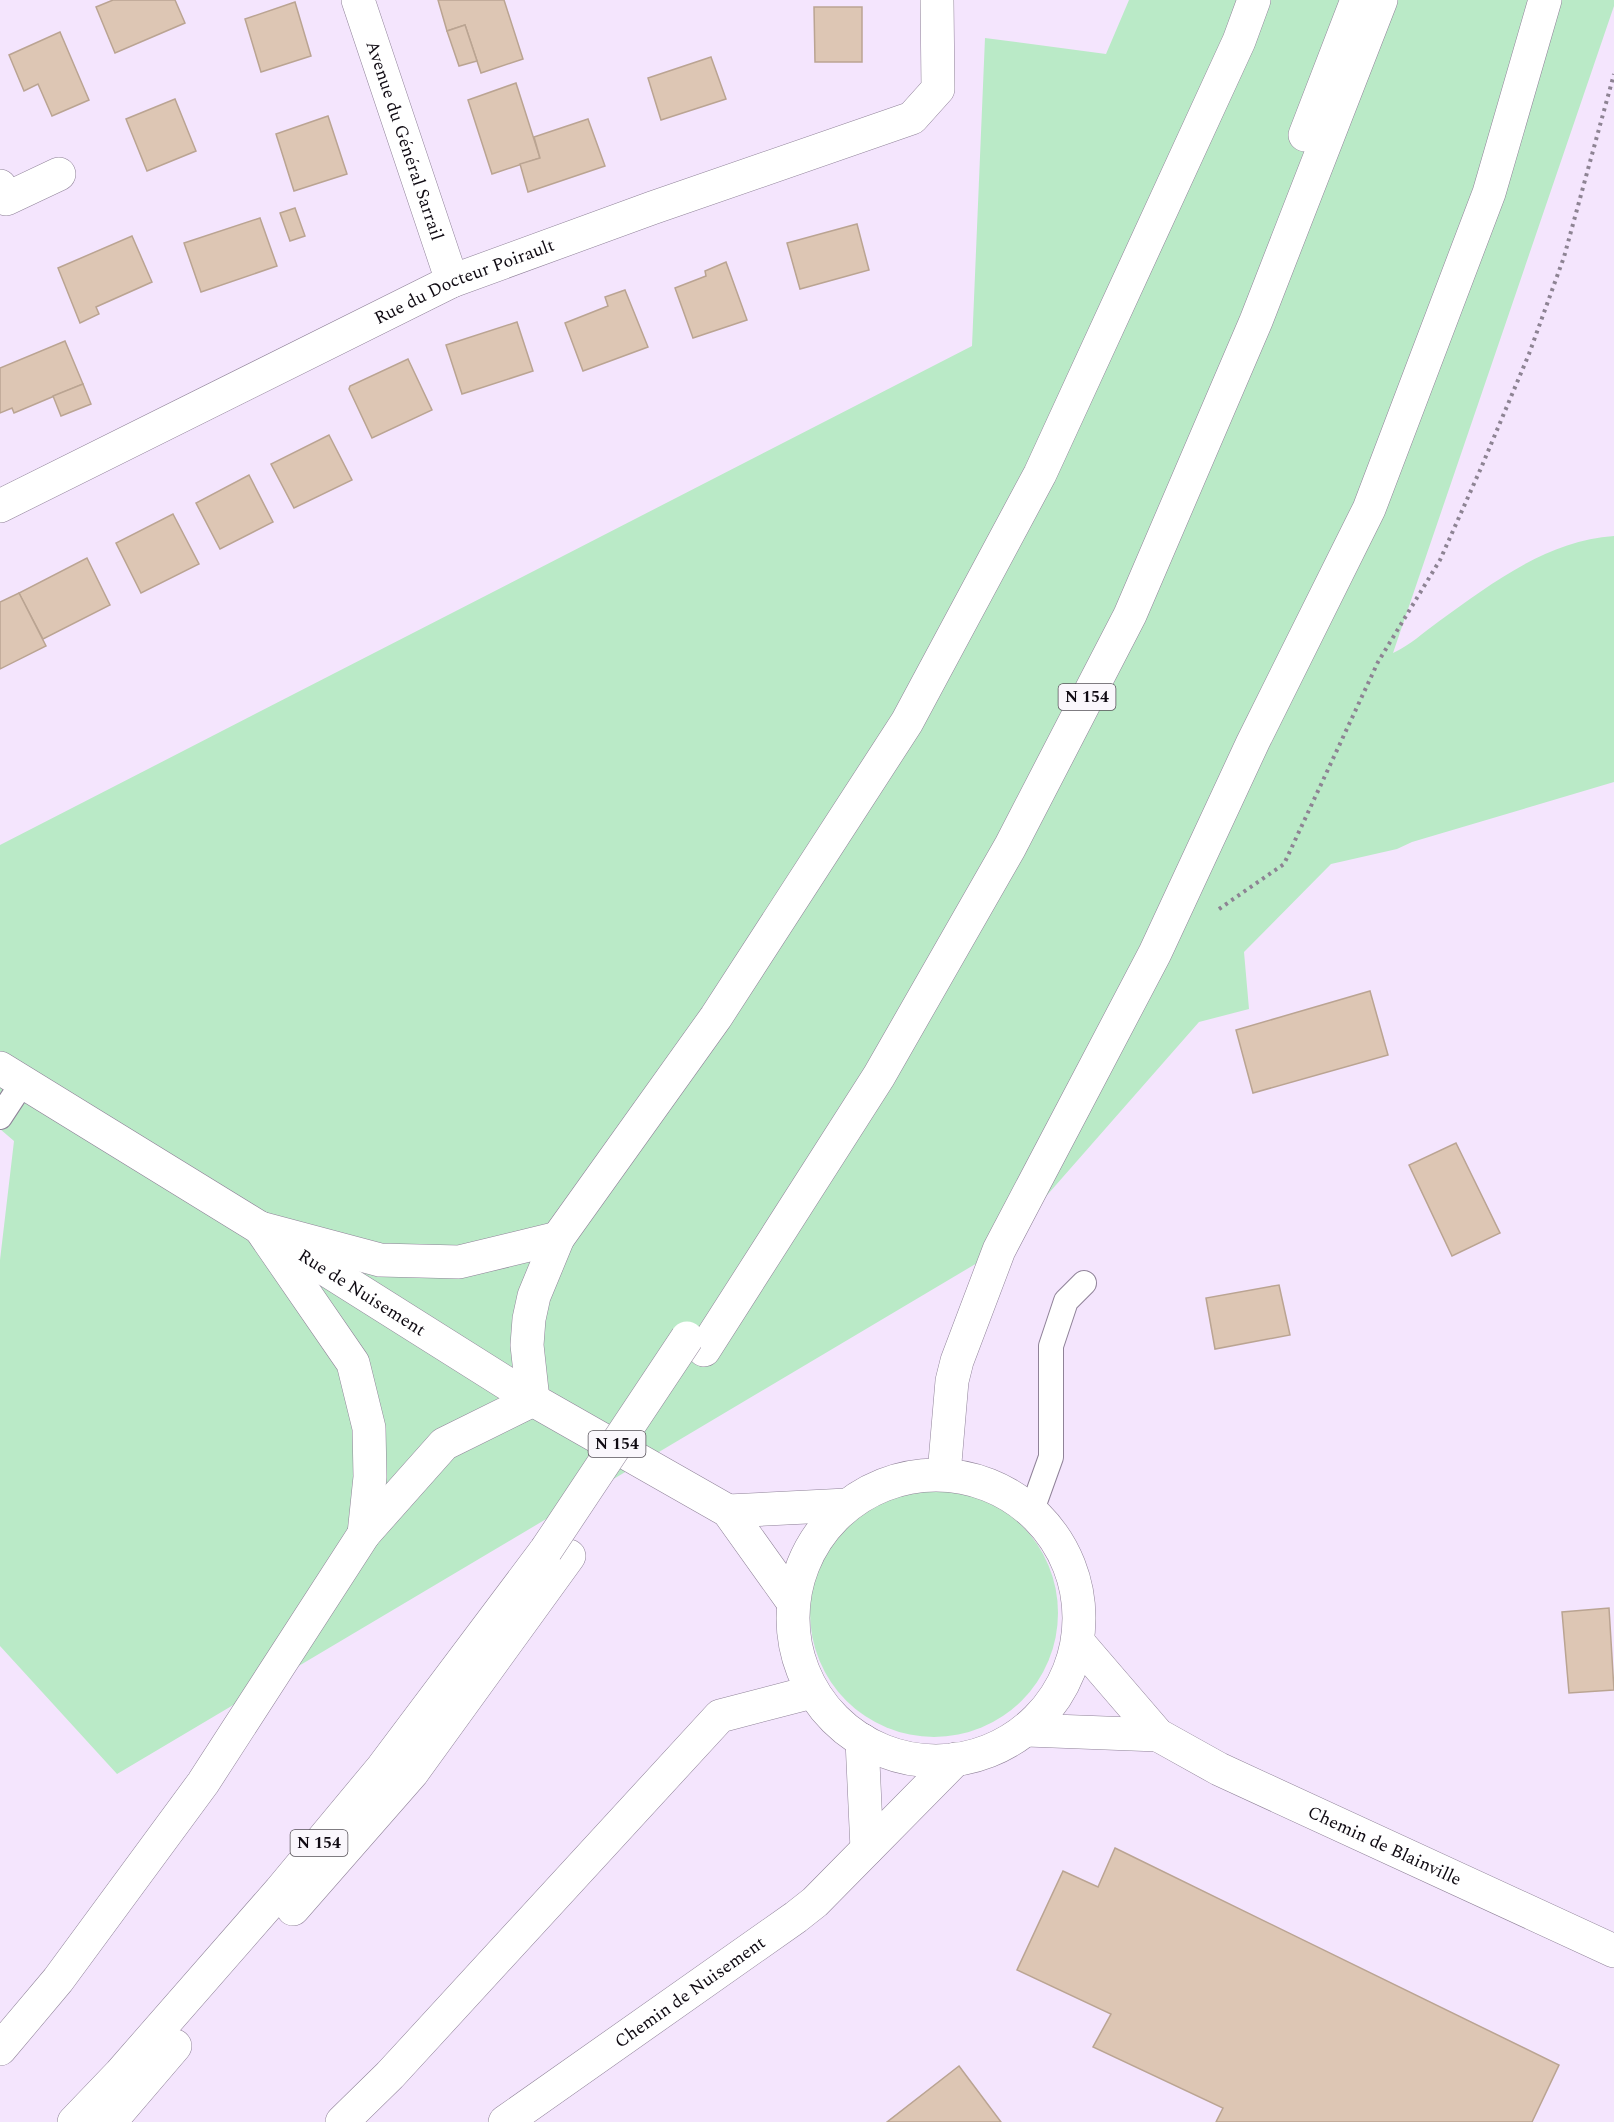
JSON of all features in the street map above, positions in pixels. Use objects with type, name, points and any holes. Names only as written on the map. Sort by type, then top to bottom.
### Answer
[{"type":"main road","name":"Avenue du Général Sarrail","points":[[358,0],[452,281]]},
{"type":"main road","name":"Rue du Docteur Poirault","points":[[0,506],[452,281],[652,207],[912,118],[938,89],[937,0]]},
{"type":"main road","points":[[0,2049],[57,1980],[203,1783],[364,1534],[444,1444],[532,1400],[527,1345],[529,1319],[534,1296],[558,1238],[716,1017],[907,722],[1040,474],[1234,51],[1254,0]]},
{"type":"main road","name":"N 154","points":[[695,1344],[850,1085],[1014,792],[1121,583],[1226,338],[1357,0]]},
{"type":"main road","name":"N 154","points":[[110,2122],[412,1773],[695,1344],[879,1076],[1010,847],[1130,615],[1256,321],[1381,0]]},
{"type":"main road","points":[[944,1474],[952,1381],[957,1361],[999,1250],[1155,953],[1253,742],[1369,509],[1490,193],[1545,0]]},
{"type":"main road","points":[[0,186],[6,199],[59,174]]},
{"type":"main road","name":"Rue de Nuisement","points":[[11,1075],[260,1228],[532,1400],[728,1511],[793,1602]]},
{"type":"main road","points":[[260,1228],[380,1260],[459,1262],[558,1238]]},
{"type":"main road","points":[[260,1228],[353,1363],[369,1428],[370,1477],[364,1534]]},
{"type":"main road","points":[[944,1474],[991,1485],[1032,1510],[1062,1548],[1078,1594],[1078,1642],[1068,1675],[1050,1705],[1026,1730],[991,1750],[956,1759],[912,1760],[872,1747],[838,1724],[812,1692],[795,1648],[793,1602],[802,1566],[815,1540],[847,1505],[876,1486],[909,1476],[944,1474]]},
{"type":"main road","points":[[728,1511],[847,1505]]},
{"type":"main road","name":"N 154","points":[[74,2122],[120,2074],[257,1917],[558,1553]]},
{"type":"main road","name":"Chemin de Blainville","points":[[1078,1642],[1158,1735],[1220,1768],[1614,1951]]},
{"type":"main road","points":[[342,2122],[398,2067],[720,1716],[812,1692]]},
{"type":"main road","name":"Chemin de Blainville","points":[[1026,1730],[1158,1735]]},
{"type":"main road","points":[[862,1740],[867,1849]]},
{"type":"main road","name":"Chemin de Nuisement","points":[[505,2122],[815,1902],[956,1759]]},
{"type":"lane","points":[[0,1117],[11,1075]]},
{"type":"lane","points":[[1032,1510],[1051,1457],[1051,1346],[1066,1301],[1084,1283]]},
{"type":"path","points":[[1210,915],[1284,864],[1378,662],[1440,560],[1529,354],[1564,258],[1614,74]]},
{"type":"green space","points":[[1129,0],[1614,0],[1614,6],[1393,653],[1411,643],[1499,579],[1521,566],[1565,546],[1614,536],[1614,782],[1412,842],[1397,849],[1331,864],[1244,952],[1249,1009],[1199,1022],[999,1250],[117,1774],[0,1646],[0,1260],[14,1141],[0,1129],[0,845],[972,346],[985,38],[1106,54]]},
{"type":"green space","points":[[922,1489],[946,1489],[970,1494],[993,1503],[1022,1525],[1044,1554],[1049,1565],[1056,1589],[1058,1613],[1056,1637],[1049,1661],[1044,1672],[1022,1701],[993,1723],[982,1728],[946,1737],[922,1737],[898,1732],[875,1723],[855,1709],[838,1692],[824,1672],[815,1649],[810,1625],[810,1601],[815,1577],[824,1554],[838,1534],[855,1517],[875,1503],[898,1494]]},
{"type":"building","points":[[113,0],[175,0],[185,23],[115,53],[96,7]]},
{"type":"building","points":[[438,0],[504,0],[523,59],[481,73],[465,25],[447,31]]},
{"type":"building","points":[[295,2],[311,56],[261,72],[245,19]]},
{"type":"building","points":[[814,7],[862,7],[862,62],[815,62]]},
{"type":"building","points":[[465,25],[477,61],[459,66],[447,31]]},
{"type":"building","points":[[60,32],[89,100],[52,116],[38,84],[24,91],[9,55]]},
{"type":"building","points":[[711,57],[726,99],[661,120],[648,78]]},
{"type":"building","points":[[516,83],[540,158],[492,174],[468,100]]},
{"type":"building","points":[[175,99],[196,151],[147,171],[126,119]]},
{"type":"building","points":[[328,116],[347,174],[294,191],[276,134]]},
{"type":"building","points":[[588,119],[605,166],[528,192],[520,164],[540,158],[534,137]]},
{"type":"building","points":[[295,208],[305,236],[290,241],[280,213]]},
{"type":"building","points":[[260,218],[277,266],[201,292],[184,243]]},
{"type":"building","points":[[857,224],[869,270],[800,289],[787,243]]},
{"type":"building","points":[[132,236],[152,282],[96,307],[99,314],[80,323],[58,268]]},
{"type":"building","points":[[726,262],[747,320],[693,338],[675,288],[706,276],[705,271]]},
{"type":"building","points":[[625,290],[648,347],[583,371],[565,323],[608,306],[605,297]]},
{"type":"building","points":[[517,322],[533,371],[462,394],[446,345]]},
{"type":"building","points":[[65,341],[83,384],[14,413],[12,408],[0,413],[0,368]]},
{"type":"building","points":[[408,359],[432,410],[372,438],[349,389],[350,386]]},
{"type":"building","points":[[83,384],[91,404],[61,416],[53,396]]},
{"type":"building","points":[[329,435],[352,480],[294,508],[271,464]]},
{"type":"building","points":[[249,475],[273,522],[220,549],[196,503]]},
{"type":"building","points":[[173,514],[199,564],[141,593],[116,543]]},
{"type":"building","points":[[87,558],[110,605],[43,639],[19,593]]},
{"type":"building","points":[[19,593],[46,646],[0,669],[0,602]]},
{"type":"building","points":[[1370,991],[1388,1055],[1253,1093],[1236,1030]]},
{"type":"building","points":[[1456,1143],[1500,1233],[1452,1256],[1409,1165]]},
{"type":"building","points":[[1279,1285],[1290,1335],[1215,1349],[1206,1298]]},
{"type":"building","points":[[1609,1608],[1614,1690],[1569,1693],[1562,1612]]},
{"type":"building","points":[[1115,1848],[1559,2065],[1532,2122],[1216,2122],[1223,2108],[1093,2047],[1111,2014],[1017,1970],[1063,1871],[1098,1887]]},
{"type":"building","points":[[959,2066],[1001,2122],[887,2122]]}]
